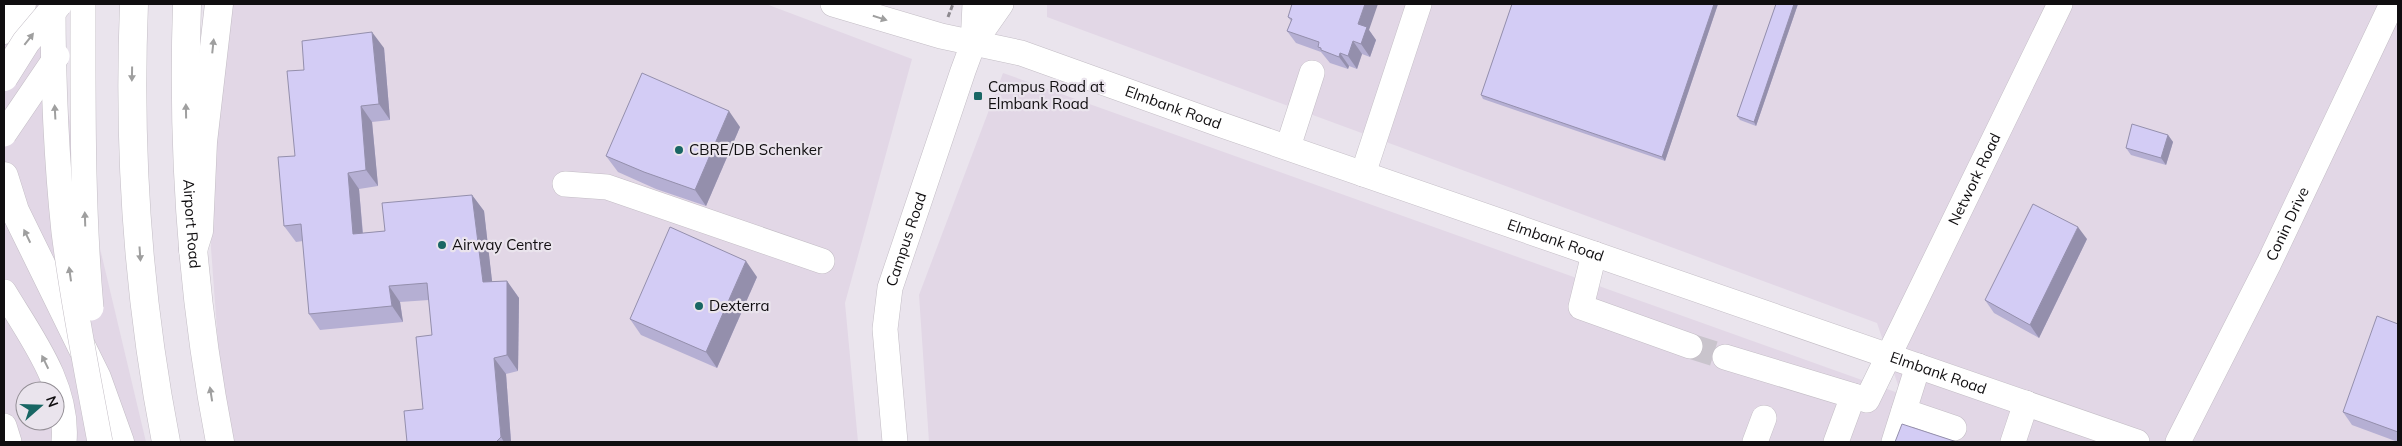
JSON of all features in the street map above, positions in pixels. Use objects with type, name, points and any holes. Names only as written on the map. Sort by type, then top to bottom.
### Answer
[{"type":"main road","points":[[4,30],[22,4]]},
{"type":"main road","points":[[4,77],[26,42],[58,4]]},
{"type":"main road","points":[[134,4],[132,101],[138,226],[150,342],[166,442]]},
{"type":"main road","name":"Airport Road","points":[[187,4],[186,115],[193,250],[198,305],[220,442]]},
{"type":"main road","points":[[193,250],[199,232],[203,142],[218,4]]},
{"type":"main road","points":[[4,176],[15,211],[97,378],[120,442]]},
{"type":"main road","points":[[65,310],[86,386],[89,417],[88,442]]},
{"type":"street","points":[[53,4],[55,109],[64,232],[75,308],[101,442]]},
{"type":"street","points":[[83,4],[86,250],[101,442]]},
{"type":"street","points":[[4,134],[37,82],[100,4]]},
{"type":"street","name":"Elmbank Road","points":[[833,4],[973,44],[1021,53],[1219,124],[2137,442]]},
{"type":"street","name":"Campus Road","points":[[973,44],[975,4]]},
{"type":"street","name":"Campus Road","points":[[895,442],[885,329],[890,288],[973,44],[1001,4]]},
{"type":"street","points":[[1363,174],[1419,4]]},
{"type":"street","name":"Network Road","points":[[1853,396],[1867,400],[2060,4]]},
{"type":"street","name":"Conin Drive","points":[[2178,442],[2269,263],[2392,4]]},
{"type":"street","points":[[1288,147],[1312,73]]},
{"type":"street","points":[[565,184],[607,186],[822,261]]},
{"type":"street","points":[[1594,254],[1581,307],[1690,346]]},
{"type":"street","points":[[4,292],[51,374],[63,415],[64,442]]},
{"type":"street","points":[[1725,357],[1853,396],[1836,442]]},
{"type":"street","points":[[1894,442],[1918,366]]},
{"type":"street","points":[[2013,442],[2026,403]]},
{"type":"street","points":[[1904,411],[1954,428]]},
{"type":"street","points":[[1754,442],[1764,418]]},
{"type":"street","points":[[4,426],[9,442]]},
{"type":"shaded area","points":[[4,4],[42,4],[146,442],[4,442]]},
{"type":"shaded area","points":[[231,4],[766,4],[912,59],[845,303],[858,442],[234,442],[220,371],[211,248],[212,180]]},
{"type":"shaded area","points":[[1047,4],[2398,4],[2398,442],[929,442],[919,295],[1003,73],[1901,394],[1877,323],[1047,17]]},
{"type":"building","points":[[1292,4],[1365,4],[1358,24],[1367,27],[1361,44],[1353,41],[1348,56],[1340,53],[1339,57],[1321,50],[1318,47],[1319,42],[1287,31],[1292,19],[1288,17]]},
{"type":"building","points":[[1512,4],[1714,4],[1662,157],[1481,95]]},
{"type":"building","points":[[1776,4],[1794,4],[1754,122],[1737,116]]},
{"type":"building","name":"Airway Centre","points":[[372,32],[379,104],[361,106],[366,170],[348,173],[353,234],[385,231],[382,203],[472,195],[483,282],[507,281],[507,355],[494,358],[501,437],[496,442],[407,442],[404,411],[423,409],[416,337],[432,335],[427,283],[389,286],[392,306],[309,314],[301,224],[284,226],[278,157],[295,156],[287,71],[304,70],[302,41]]},
{"type":"building","name":"CBRE/DB Schenker","points":[[642,73],[729,111],[695,190],[606,156]]},
{"type":"building","points":[[2132,124],[2168,135],[2161,158],[2126,148]]},
{"type":"building","points":[[2033,204],[2078,227],[2030,325],[1985,300]]},
{"type":"building","name":"Dexterra","points":[[670,227],[746,261],[706,352],[630,319]]},
{"type":"building","points":[[2377,316],[2398,324],[2398,432],[2343,412]]},
{"type":"building","points":[[1902,424],[1957,442],[1895,442]]},
{"type":"tunnel","points":[[1690,346],[1725,357]]},
{"type":"place","name":"Campus Road at Elmbank Road","points":[[978,96]]},
{"type":"place","name":"CBRE/DB Schenker","points":[[679,150]]},
{"type":"place","name":"Airway Centre","points":[[442,245]]},
{"type":"place","name":"Dexterra","points":[[699,306]]}]
